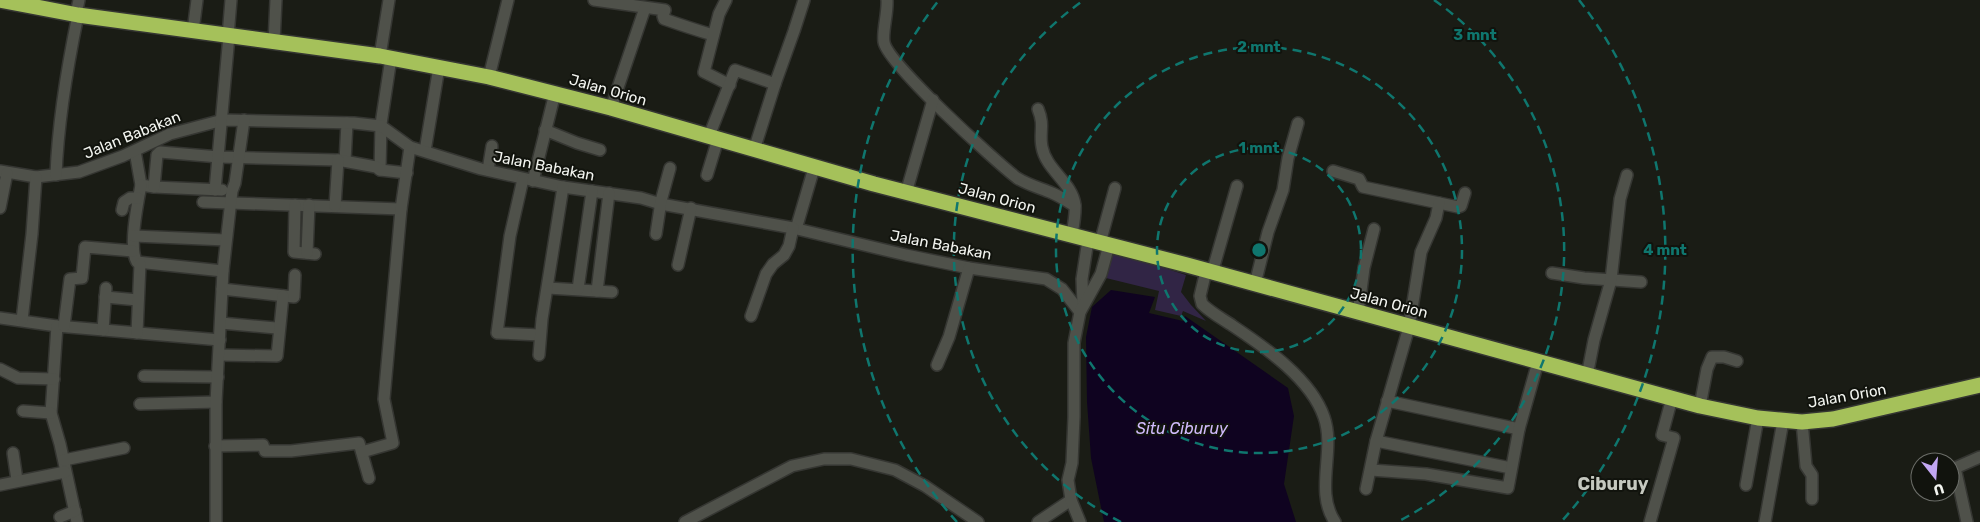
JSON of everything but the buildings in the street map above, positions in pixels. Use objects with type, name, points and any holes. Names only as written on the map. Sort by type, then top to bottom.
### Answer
[{"type":"highway","name":"Jalan Orion","points":[[0,0],[78,10],[229,36],[386,57],[489,77],[611,108],[814,168],[1255,284],[1587,376],[1700,406],[1758,418],[1802,422],[1841,418],[1980,385]]},
{"type":"street","points":[[193,30],[197,0]]},
{"type":"street","points":[[215,190],[223,120],[230,0]]},
{"type":"street","points":[[274,42],[276,0]]},
{"type":"street","points":[[380,170],[389,0]]},
{"type":"street","points":[[489,77],[508,0]]},
{"type":"street","points":[[594,0],[665,10],[664,20],[687,26],[690,30],[713,35]]},
{"type":"street","points":[[726,0],[719,14],[704,72],[730,85]]},
{"type":"street","points":[[754,150],[804,0]]},
{"type":"street","points":[[887,0],[888,15],[883,41],[887,50],[907,74],[981,147],[1018,179],[1053,193],[1076,206]]},
{"type":"street","points":[[611,108],[645,8]]},
{"type":"street","points":[[56,175],[57,138],[65,77],[78,10]]},
{"type":"street","points":[[426,149],[440,67]]},
{"type":"street","points":[[707,175],[714,138],[735,70],[775,84]]},
{"type":"street","points":[[540,335],[497,333],[510,236],[531,178],[555,93]]},
{"type":"street","points":[[906,193],[933,100]]},
{"type":"street","points":[[1038,109],[1042,119],[1041,146],[1045,157],[1069,190],[1076,206],[1072,236]]},
{"type":"street","name":"Jalan Babakan","points":[[4,172],[36,177],[79,172],[135,151],[170,134],[223,120],[381,123],[410,146],[563,187],[641,198],[661,204],[691,208],[795,229],[969,268],[1050,280],[1062,289],[1081,309]]},
{"type":"street","points":[[216,522],[216,402],[223,271],[232,191],[244,120]]},
{"type":"street","points":[[335,206],[347,123]]},
{"type":"street","points":[[1255,284],[1268,232],[1283,190],[1288,158],[1298,123]]},
{"type":"street","points":[[545,130],[600,150]]},
{"type":"street","points":[[362,452],[393,443],[384,399],[401,209],[410,146]]},
{"type":"street","points":[[488,168],[492,146]]},
{"type":"street","points":[[135,151],[141,185],[132,251],[135,260],[140,264],[223,271]]},
{"type":"street","points":[[154,188],[158,153],[218,157],[341,160],[376,167],[380,170],[407,173]]},
{"type":"street","points":[[656,234],[670,168]]},
{"type":"street","points":[[751,316],[766,274],[790,246],[814,168]]},
{"type":"street","points":[[1333,171],[1358,179],[1363,187],[1458,207],[1461,206],[1464,193]]},
{"type":"street","points":[[0,208],[4,172]]},
{"type":"street","points":[[1587,376],[1594,340],[1612,280],[1620,199],[1627,175]]},
{"type":"street","points":[[22,320],[32,234],[36,177]]},
{"type":"street","points":[[141,185],[154,188],[232,191]]},
{"type":"street","points":[[1237,186],[1200,296],[1202,304],[1251,338],[1297,376],[1314,398],[1324,417],[1329,439],[1324,493],[1334,522]]},
{"type":"street","points":[[538,355],[563,187]]},
{"type":"street","points":[[1080,522],[1071,500],[1068,480],[1072,463],[1074,343],[1081,309],[1082,279],[1099,243],[1115,188]]},
{"type":"street","points":[[578,289],[592,192]]},
{"type":"street","points":[[598,291],[609,193]]},
{"type":"street","points":[[122,210],[127,199],[138,198]]},
{"type":"street","points":[[203,202],[401,209]]},
{"type":"street","points":[[1366,489],[1376,441],[1409,326],[1421,252],[1436,218],[1439,203]]},
{"type":"street","points":[[295,205],[294,252],[311,253],[309,205]]},
{"type":"street","points":[[678,265],[691,208]]},
{"type":"street","points":[[1358,313],[1364,268],[1374,229]]},
{"type":"street","points":[[32,234],[44,235]]},
{"type":"street","points":[[134,236],[226,240]]},
{"type":"street","points":[[1081,309],[1104,268],[1099,243]]},
{"type":"street","points":[[60,517],[76,517],[50,413],[60,326],[70,279],[82,278],[85,247],[132,251]]},
{"type":"street","points":[[137,333],[140,264]]},
{"type":"street","points":[[937,365],[949,337],[969,268]]},
{"type":"street","points":[[1552,273],[1584,278],[1641,282]]},
{"type":"street","points":[[222,289],[294,296],[296,276]]},
{"type":"street","points":[[548,288],[612,292]]},
{"type":"street","points":[[103,330],[106,293],[138,300]]},
{"type":"street","points":[[219,355],[277,356],[283,296]]},
{"type":"street","points":[[0,318],[60,326],[220,340]]},
{"type":"street","points":[[221,323],[276,328]]},
{"type":"street","points":[[1700,406],[1707,369],[1712,357],[1724,357],[1737,361]]},
{"type":"street","points":[[1370,470],[1426,474],[1507,488],[1519,429],[1538,362]]},
{"type":"street","points":[[0,369],[18,378],[54,379]]},
{"type":"street","points":[[144,376],[218,378]]},
{"type":"street","points":[[1650,522],[1674,438],[1662,435],[1672,398]]},
{"type":"street","points":[[1387,401],[1519,429]]},
{"type":"street","points":[[140,404],[216,402]]},
{"type":"street","points":[[23,412],[50,413]]},
{"type":"street","points":[[1746,485],[1758,418]]},
{"type":"street","points":[[1765,522],[1783,421]]},
{"type":"street","points":[[1802,422],[1806,466],[1812,475],[1812,499]]},
{"type":"street","points":[[1376,441],[1511,468]]},
{"type":"street","points":[[215,446],[263,446],[264,451],[291,451],[358,443],[369,478]]},
{"type":"street","points":[[0,485],[124,448]]},
{"type":"street","points":[[13,453],[17,480]]},
{"type":"street","points":[[1967,522],[1955,468],[1980,457]]},
{"type":"street","points":[[684,522],[792,466],[824,459],[851,459],[895,470],[925,486],[978,522]]},
{"type":"street","points":[[1038,522],[1071,500]]},
{"type":"shaded area","points":[[1112,251],[1186,275],[1181,292],[1206,321],[1183,311],[1181,316],[1155,310],[1159,291],[1106,278]]},
{"type":"water","name":"Situ Ciburuy","points":[[1111,290],[1155,297],[1149,313],[1183,321],[1185,316],[1288,388],[1294,416],[1284,484],[1296,522],[1104,522],[1091,458],[1087,402],[1086,337],[1092,307]]},
{"type":"district","name":"Ciburuy","points":[[1613,484]]}]
